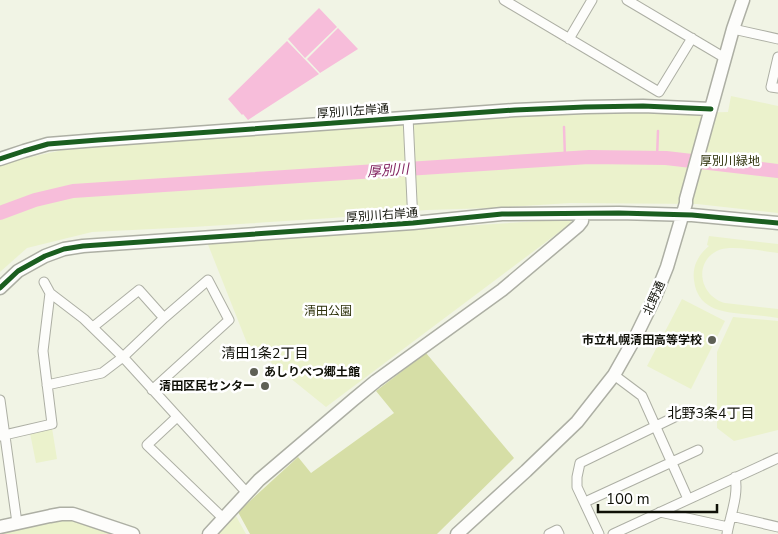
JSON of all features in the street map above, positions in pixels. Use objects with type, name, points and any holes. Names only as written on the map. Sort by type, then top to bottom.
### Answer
[{"type":"street","points":[[504,0],[659,92],[692,38]]},
{"type":"street","points":[[569,39],[592,0]]},
{"type":"street","points":[[627,0],[725,58]]},
{"type":"street","name":"北野通","points":[[457,534],[577,422],[614,375],[636,336],[667,267],[683,215],[733,29],[744,0]]},
{"type":"street","points":[[733,29],[778,39]]},
{"type":"street","points":[[778,57],[771,87],[778,88]]},
{"type":"street","name":"厚別川左岸通","points":[[0,159],[48,144],[515,110],[644,106],[711,109]]},
{"type":"street","points":[[408,118],[413,223]]},
{"type":"street","name":"厚別川右岸通","points":[[0,288],[18,270],[45,256],[64,249],[83,246],[413,223],[502,214],[683,215],[778,223]]},
{"type":"street","points":[[210,534],[266,475],[376,381],[523,273],[578,226],[582,221],[582,214]]},
{"type":"street","points":[[47,385],[102,373],[123,357],[208,280],[229,320],[152,390]]},
{"type":"street","points":[[44,282],[50,294],[93,327],[123,357],[247,493]]},
{"type":"street","points":[[93,327],[139,290],[164,318]]},
{"type":"street","points":[[2,435],[52,424],[43,351],[50,294]]},
{"type":"street","points":[[614,375],[642,396],[688,499]]},
{"type":"street","points":[[0,400],[2,435],[17,523]]},
{"type":"street","points":[[599,534],[577,487],[580,463],[687,412]]},
{"type":"street","points":[[177,417],[147,445],[224,519]]},
{"type":"street","points":[[585,502],[698,450]]},
{"type":"street","points":[[619,533],[660,512],[778,458]]},
{"type":"street","points":[[660,512],[727,530],[732,516],[737,484],[735,477]]},
{"type":"street","points":[[0,527],[55,515],[73,514],[133,534]]},
{"type":"street","points":[[732,516],[778,526]]},
{"type":"street","points":[[549,534],[557,530],[559,534]]},
{"type":"green space","name":"厚別川緑地","points":[[731,96],[778,106],[778,213],[697,204],[570,203],[427,210],[332,218],[92,232],[27,248],[0,272],[0,165],[3,163],[95,143],[617,110],[692,113],[728,112]]},
{"type":"green space","name":"清田公園","points":[[572,219],[570,224],[326,407],[247,343],[207,242]]},
{"type":"green space","points":[[709,236],[778,244],[778,253],[739,248],[719,250],[705,262],[702,278],[709,293],[716,299],[725,303],[778,309],[778,318],[726,312],[705,303],[696,289],[694,270],[699,257],[709,246],[707,245]]},
{"type":"green space","points":[[682,299],[725,321],[691,389],[647,366]]},
{"type":"green space","points":[[733,317],[778,321],[778,430],[734,441],[717,428],[717,352]]},
{"type":"green space","points":[[426,353],[514,458],[437,534],[250,534],[238,512],[298,457],[311,473],[394,413],[376,391]]},
{"type":"green space","points":[[52,428],[57,459],[36,463],[30,433]]},
{"type":"green space","points":[[236,516],[246,534],[215,534],[222,527]]},
{"type":"green space","points":[[63,517],[122,534],[0,534],[0,533]]},
{"type":"shaded area","points":[[319,8],[337,27],[305,58],[288,39]]},
{"type":"shaded area","points":[[338,28],[358,49],[320,73],[307,59]]},
{"type":"shaded area","points":[[287,41],[319,74],[248,120],[228,99]]},
{"type":"waterway","points":[[564,127],[565,158]]},
{"type":"waterway","points":[[657,158],[658,131]]},
{"type":"waterway","name":"厚別川","points":[[0,213],[35,200],[73,191],[589,157],[666,158],[778,171]]},
{"type":"cycle path","points":[[0,159],[48,144],[515,110],[643,106],[711,109]]},
{"type":"cycle path","points":[[0,288],[18,271],[45,256],[64,249],[83,246],[413,223],[502,214],[619,213],[692,215],[778,223]]},
{"type":"place","name":"市立札幌清田高等学校","points":[[712,340]]},
{"type":"place","name":"あしりべつ郷土館","points":[[254,372]]},
{"type":"place","name":"清田区民センター","points":[[265,386]]},
{"type":"district","name":"清田1条2丁目","points":[[265,353]]},
{"type":"district","name":"北野3条4丁目","points":[[711,413]]}]
